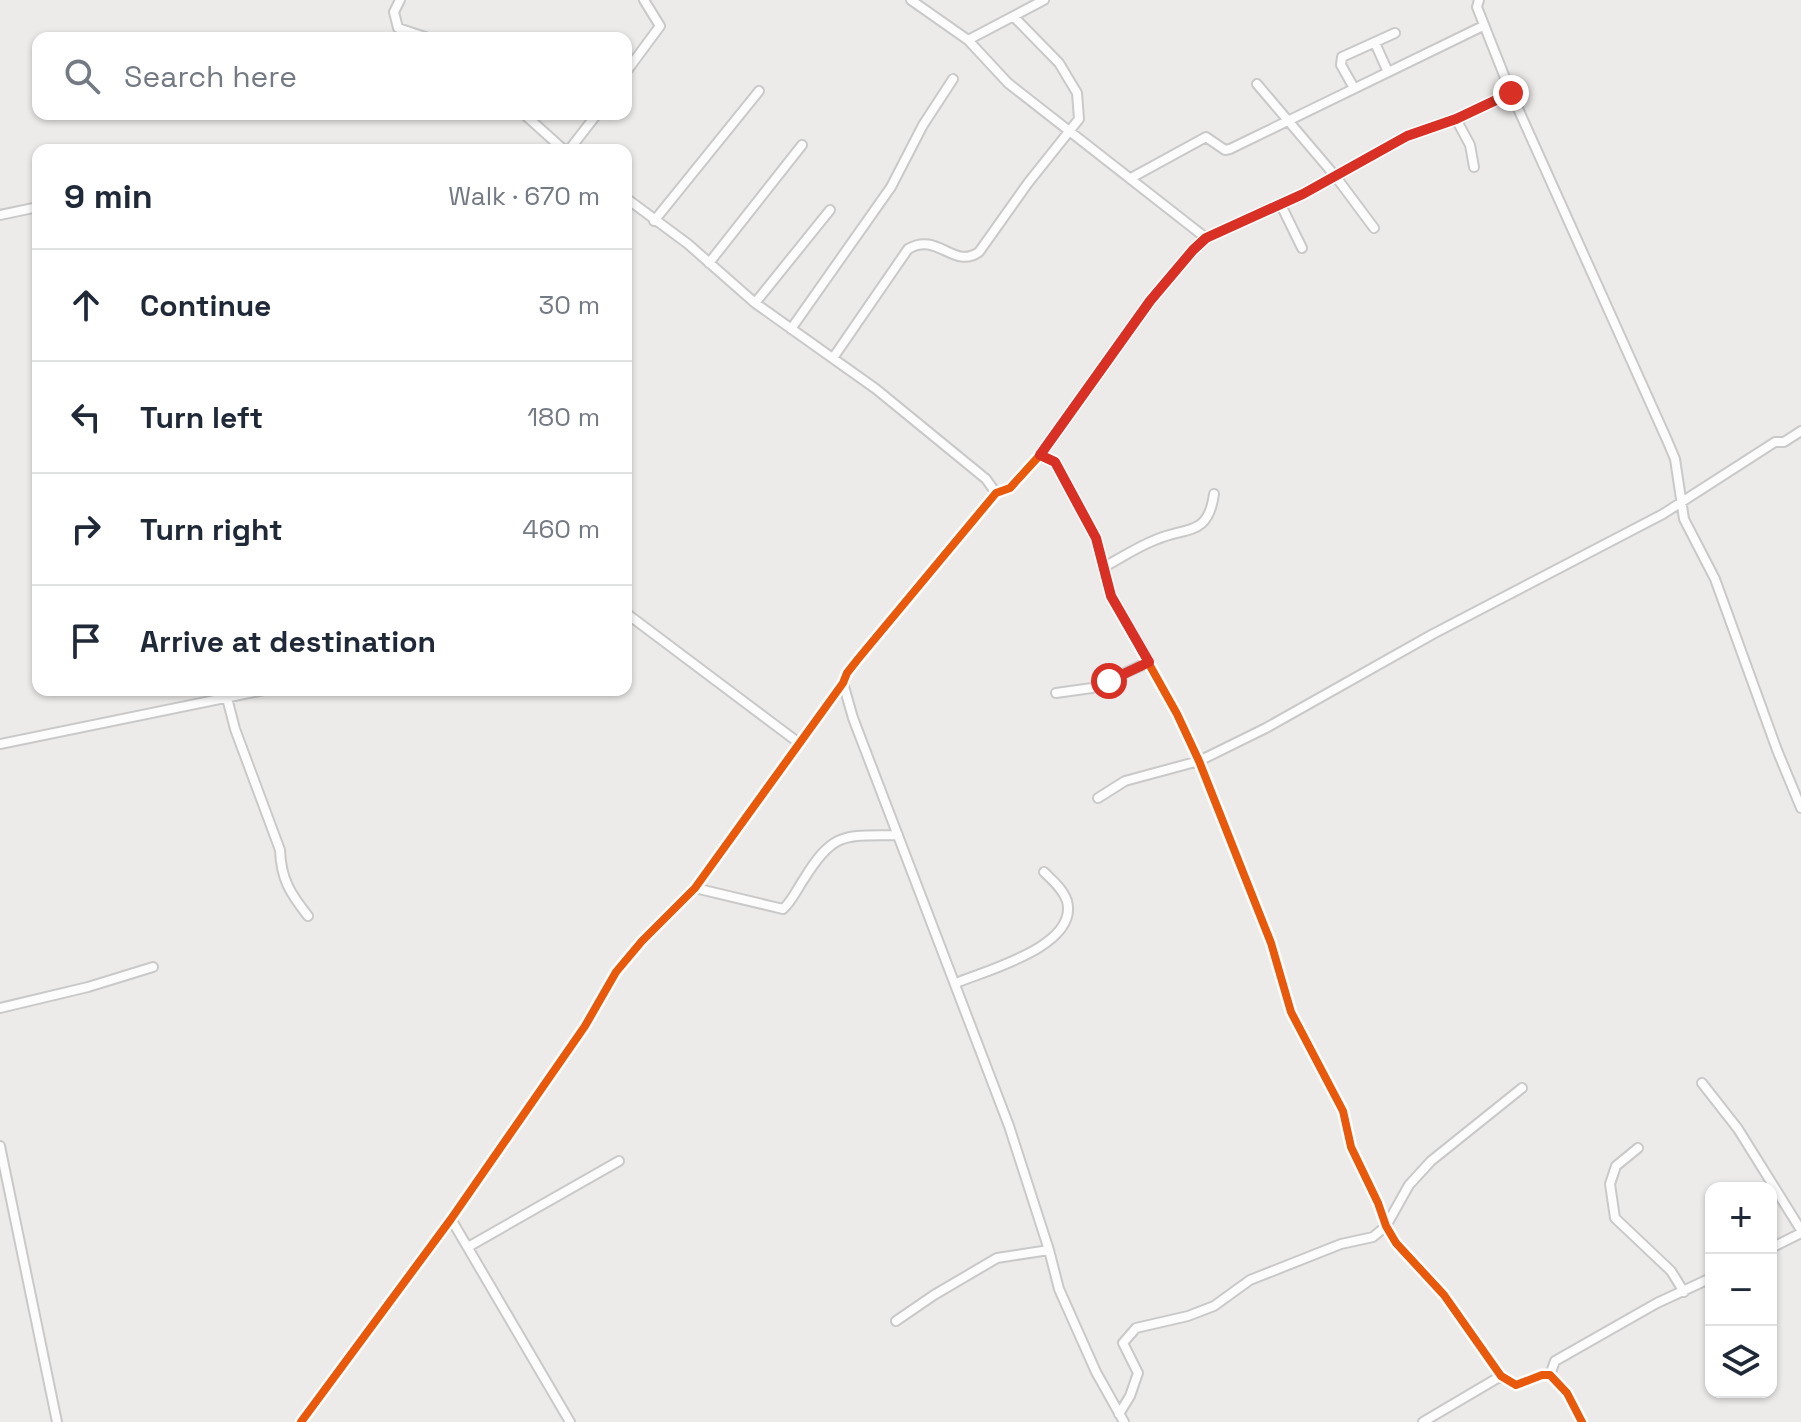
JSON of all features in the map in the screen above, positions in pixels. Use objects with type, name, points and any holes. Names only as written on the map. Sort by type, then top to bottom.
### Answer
[{"type":"street","points":[[400,0],[394,12],[398,28],[410,32]]},
{"type":"street","points":[[632,64],[660,26],[644,0]]},
{"type":"street","points":[[911,0],[968,40],[1008,83],[1206,238]]},
{"type":"street","points":[[968,40],[1044,0]]},
{"type":"street","points":[[1479,0],[1477,7],[1483,26],[1511,93],[1675,459],[1684,519],[1715,579],[1801,808]]},
{"type":"street","points":[[833,358],[908,249],[918,243],[932,243],[958,257],[971,257],[979,252],[1079,119],[1077,93],[1059,63],[1014,17]]},
{"type":"street","points":[[1131,178],[1199,140],[1210,138],[1225,150],[1230,149],[1483,26]]},
{"type":"street","points":[[1354,88],[1340,61],[1346,55],[1395,33]]},
{"type":"street","points":[[1375,43],[1388,72]]},
{"type":"street","points":[[791,329],[891,187],[923,125],[953,79]]},
{"type":"street","points":[[1257,84],[1336,177],[1374,228]]},
{"type":"street","points":[[654,221],[759,91]]},
{"type":"street","points":[[301,1422],[451,1219],[585,1026],[616,972],[695,888],[843,683],[847,673],[996,493],[1010,488],[1040,455],[1150,301],[1193,250],[1206,238],[1281,205],[1407,136],[1456,119],[1511,93]]},
{"type":"street","points":[[1456,119],[1470,145],[1474,167]]},
{"type":"street","points":[[531,120],[559,144]]},
{"type":"street","points":[[571,144],[592,120]]},
{"type":"street","points":[[709,263],[802,145]]},
{"type":"street","points":[[632,203],[755,303],[876,389],[986,479],[996,493]]},
{"type":"street","points":[[1281,205],[1302,248]]},
{"type":"street","points":[[0,215],[32,208]]},
{"type":"street","points":[[755,303],[830,210]]},
{"type":"street","points":[[1098,798],[1125,781],[1199,761],[1266,728],[1433,634],[1521,590],[1682,501],[1775,442],[1784,442],[1801,431]]},
{"type":"street","points":[[1040,455],[1055,462],[1096,538],[1111,596],[1149,662],[1199,761],[1271,943],[1291,1012],[1343,1111],[1351,1147],[1386,1226],[1396,1243],[1444,1295],[1501,1376],[1516,1385],[1550,1375],[1567,1393],[1582,1422]]},
{"type":"street","points":[[1104,567],[1157,538],[1184,533],[1201,525],[1210,516],[1214,494]]},
{"type":"street","points":[[632,616],[799,743]]},
{"type":"street","points":[[1056,693],[1092,688],[1149,662]]},
{"type":"street","points":[[843,683],[853,718],[1009,1126],[1059,1289],[1096,1372],[1122,1418]]},
{"type":"street","points":[[0,744],[236,696]]},
{"type":"street","points":[[227,698],[235,729],[280,850],[281,870],[287,886],[308,916]]},
{"type":"street","points":[[695,888],[783,909],[829,844],[849,836],[898,835]]},
{"type":"street","points":[[956,983],[1046,945],[1060,933],[1066,918],[1067,901],[1044,872]]},
{"type":"street","points":[[0,1008],[153,967]]},
{"type":"street","points":[[1702,1083],[1738,1129],[1801,1231],[1777,1245]]},
{"type":"street","points":[[1122,1418],[1138,1373],[1123,1343],[1136,1328],[1188,1316],[1214,1306],[1250,1280],[1341,1244],[1373,1237],[1386,1226],[1409,1185],[1431,1161],[1522,1088]]},
{"type":"street","points":[[0,1146],[2,1168],[57,1422]]},
{"type":"street","points":[[1638,1148],[1616,1166],[1610,1184],[1615,1218],[1671,1271],[1684,1292]]},
{"type":"street","points":[[468,1247],[619,1161]]},
{"type":"street","points":[[451,1219],[568,1421]]},
{"type":"street","points":[[896,1321],[997,1258],[1049,1250]]},
{"type":"street","points":[[1550,1375],[1555,1361],[1657,1303],[1705,1281]]},
{"type":"street","points":[[1423,1422],[1501,1376]]},
{"type":"cycle path","points":[[301,1422],[451,1219],[585,1026],[616,972],[695,888],[843,683],[847,673],[996,493],[1010,488],[1040,455],[1150,301],[1193,250],[1206,238],[1303,194],[1407,136],[1456,119],[1511,93]]},
{"type":"cycle path","points":[[1040,455],[1055,462],[1096,538],[1111,596],[1177,714],[1199,761],[1271,943],[1291,1012],[1343,1111],[1351,1147],[1386,1226],[1396,1243],[1444,1295],[1501,1376],[1516,1385],[1550,1375],[1567,1393],[1582,1422]]},
{"type":"route","points":[[1109,681],[1149,662],[1111,596],[1096,538],[1055,462],[1040,455],[1150,301],[1206,238],[1303,194],[1407,136],[1456,119],[1511,93]]}]
